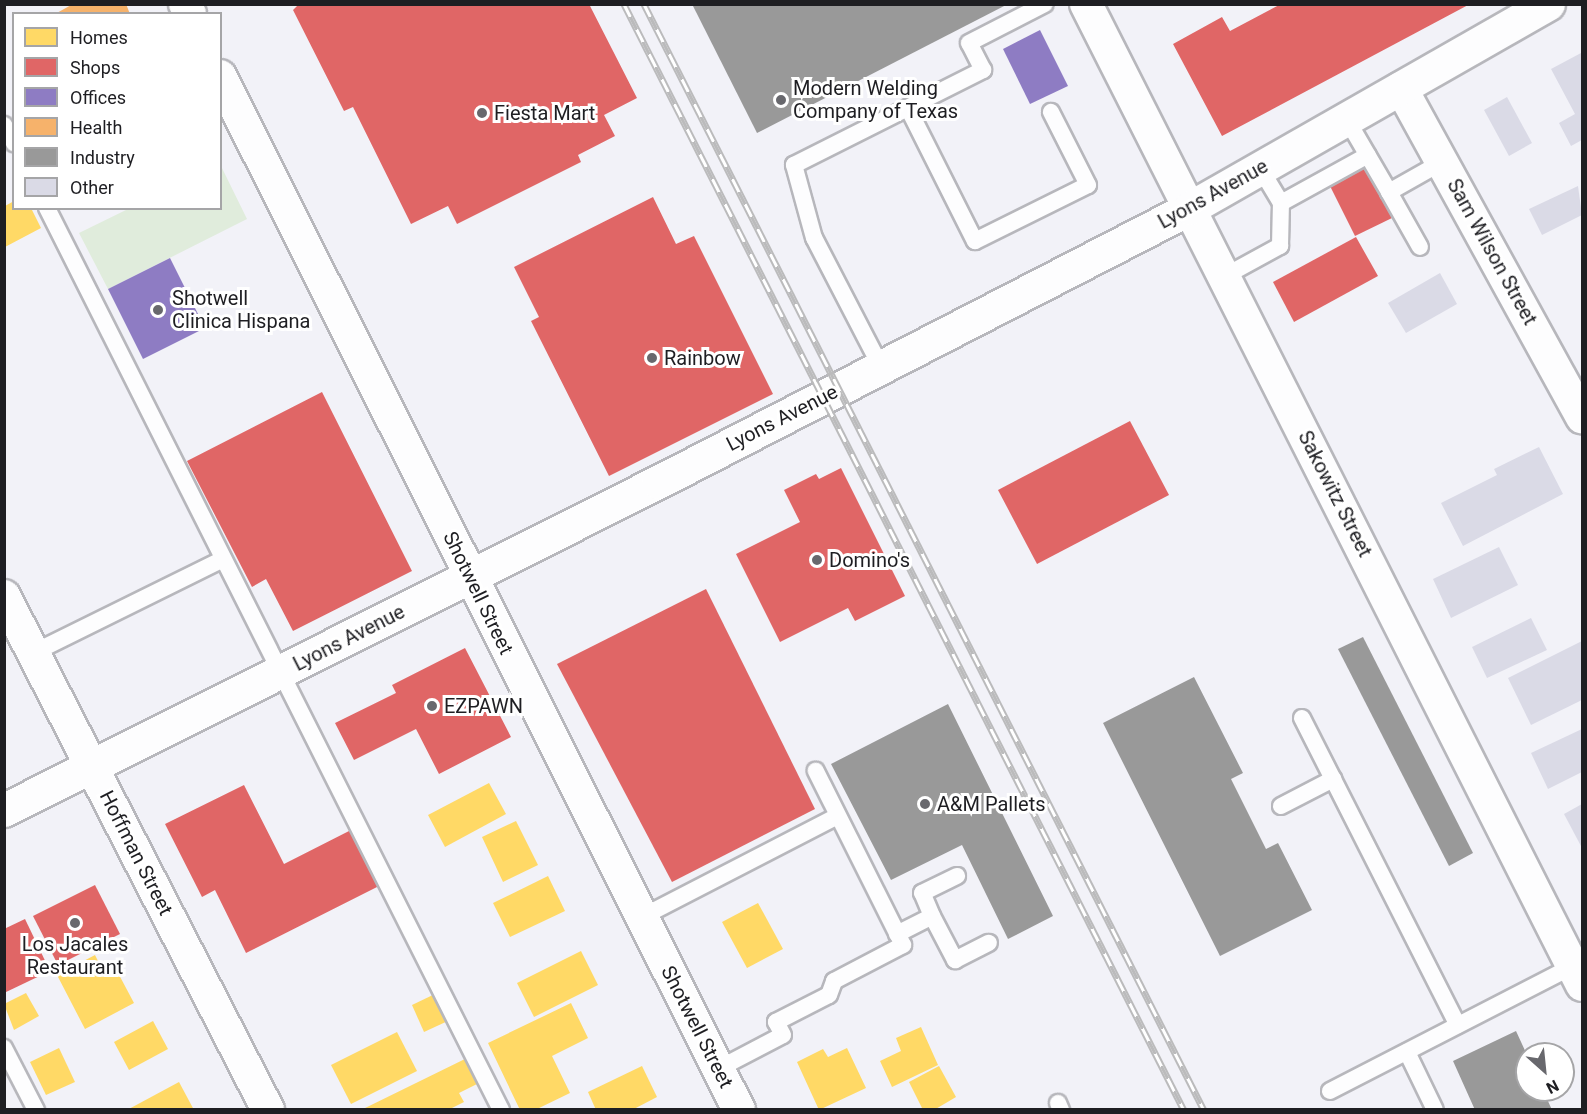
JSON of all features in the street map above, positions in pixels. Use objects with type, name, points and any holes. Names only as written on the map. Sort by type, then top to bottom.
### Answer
[{"type":"street","name":"Sakowitz Street","points":[[1086,4],[1579,970]]},
{"type":"street","name":"Lyons Avenue","points":[[4,810],[470,577],[1190,208],[1401,88],[1514,12],[1548,4]]},
{"type":"street","name":"Shotwell Street","points":[[222,80],[739,1110]]},
{"type":"street","name":"Sam Wilson Street","points":[[1401,88],[1582,417]]},
{"type":"street","name":"Hoffman Street","points":[[4,596],[268,1110]]},
{"type":"lane","points":[[881,367],[814,238],[794,165],[983,70],[969,44],[1045,4]]},
{"type":"lane","points":[[908,108],[975,241],[1088,185],[1051,112]]},
{"type":"lane","points":[[1346,118],[1419,247]]},
{"type":"lane","points":[[4,125],[12,139]]},
{"type":"lane","points":[[1281,203],[1368,156]]},
{"type":"lane","points":[[1389,192],[1442,162]]},
{"type":"lane","points":[[1225,276],[1280,246],[1281,203],[1260,168]]},
{"type":"lane","points":[[48,210],[501,1110]]},
{"type":"lane","points":[[33,653],[223,559]]},
{"type":"lane","points":[[1302,718],[1458,1025]]},
{"type":"lane","points":[[718,1069],[783,1035],[776,1022],[829,995],[834,981],[903,945],[816,771]]},
{"type":"lane","points":[[1281,806],[1333,779]]},
{"type":"lane","points":[[642,917],[838,816]]},
{"type":"lane","points":[[957,876],[922,893],[932,916],[955,960],[989,943]]},
{"type":"lane","points":[[897,934],[932,916]]},
{"type":"lane","points":[[1330,1091],[1458,1025],[1579,970]]},
{"type":"lane","points":[[4,1048],[36,1110]]},
{"type":"lane","points":[[1407,1052],[1436,1110]]},
{"type":"green space","points":[[222,168],[247,219],[108,289],[79,233],[126,210],[222,210]]},
{"type":"building: Homes","points":[[12,202],[12,210],[32,210],[41,228],[5,247],[5,206]]},
{"type":"building: Homes","points":[[489,783],[506,814],[445,847],[428,815]]},
{"type":"building: Homes","points":[[516,821],[538,865],[503,882],[482,837]]},
{"type":"building: Homes","points":[[548,876],[565,911],[510,937],[493,903]]},
{"type":"building: Homes","points":[[758,903],[783,949],[747,968],[722,922]]},
{"type":"building: Homes","points":[[581,951],[598,985],[534,1017],[517,983]]},
{"type":"building: Homes","points":[[95,955],[106,977],[117,971],[134,1003],[85,1029],[57,975]]},
{"type":"building: Homes","points":[[26,993],[39,1016],[14,1030],[4,1004]]},
{"type":"building: Homes","points":[[437,993],[450,1020],[424,1032],[412,1005]]},
{"type":"building: Homes","points":[[571,1003],[588,1038],[552,1056],[570,1093],[535,1110],[520,1110],[488,1043]]},
{"type":"building: Homes","points":[[153,1021],[168,1049],[129,1070],[114,1042]]},
{"type":"building: Homes","points":[[921,1027],[938,1065],[892,1087],[880,1061],[901,1051],[896,1038]]},
{"type":"building: Homes","points":[[397,1032],[417,1071],[351,1104],[331,1065]]},
{"type":"building: Homes","points":[[59,1048],[75,1082],[46,1095],[30,1062]]},
{"type":"building: Homes","points":[[847,1048],[866,1088],[819,1110],[797,1062],[823,1049],[828,1057]]},
{"type":"building: Homes","points":[[469,1057],[481,1082],[459,1093],[464,1102],[448,1110],[361,1110]]},
{"type":"building: Homes","points":[[642,1066],[657,1097],[632,1110],[596,1110],[588,1092]]},
{"type":"building: Homes","points":[[939,1066],[956,1097],[934,1110],[923,1110],[909,1082]]},
{"type":"building: Homes","points":[[179,1082],[194,1110],[127,1110]]},
{"type":"building: Shops","name":"Fiesta Mart","points":[[299,4],[589,4],[637,98],[604,115],[615,136],[578,155],[581,162],[457,224],[448,206],[411,224],[353,107],[344,111],[293,10]]},
{"type":"building: Shops","points":[[1281,4],[1470,4],[1222,136],[1173,44],[1222,17],[1230,31]]},
{"type":"building: Shops","points":[[1364,162],[1392,218],[1355,236],[1327,180]]},
{"type":"building: Shops","name":"Rainbow","points":[[653,197],[676,244],[694,236],[773,394],[609,476],[531,321],[539,317],[514,267]]},
{"type":"building: Shops","points":[[1356,237],[1378,276],[1294,322],[1273,282]]},
{"type":"building: Shops","points":[[322,392],[412,571],[293,631],[266,579],[252,587],[187,461]]},
{"type":"building: Shops","points":[[1130,421],[1169,495],[1037,564],[998,490]]},
{"type":"building: Shops","points":[[841,468],[905,596],[855,621],[848,608],[780,642],[736,554],[800,522],[784,490],[816,474],[819,479]]},
{"type":"building: Shops","points":[[706,589],[815,809],[672,882],[557,664]]},
{"type":"building: Shops","name":"EZPAWN","points":[[465,648],[511,737],[439,774],[416,729],[354,760],[335,723],[396,693],[392,685]]},
{"type":"building: Shops","points":[[244,785],[284,864],[351,830],[379,886],[246,953],[215,890],[202,897],[165,824]]},
{"type":"building: Shops","name":"Los Jacales Restaurant","points":[[95,885],[120,934],[58,965],[33,916]]},
{"type":"building: Shops","points":[[25,919],[50,971],[4,993],[4,929]]},
{"type":"building: Offices","name":"Modern Welding Company of Texas","points":[[1040,30],[1068,86],[1030,104],[1003,49]]},
{"type":"building: Offices","points":[[170,258],[205,328],[143,359],[108,289]]},
{"type":"building: Health","points":[[73,4],[126,4],[129,12],[59,12]]},
{"type":"building: Industry","name":"Modern Welding Company of Texas","points":[[692,4],[1008,4],[757,133]]},
{"type":"building: Industry","points":[[1363,637],[1473,853],[1449,866],[1338,649]]},
{"type":"building: Industry","points":[[1194,677],[1243,773],[1231,779],[1266,849],[1278,843],[1312,910],[1220,956],[1103,723]]},
{"type":"building: Industry","name":"A&M Pallets","points":[[948,704],[1053,916],[1008,939],[962,845],[891,880],[831,764]]},
{"type":"building: Industry","points":[[1516,1031],[1521,1042],[1515,1042],[1515,1102],[1548,1102],[1552,1110],[1475,1110],[1453,1061]]},
{"type":"building: Other","points":[[1581,53],[1582,140],[1571,146],[1559,123],[1575,114],[1551,69]]},
{"type":"building: Other","points":[[1507,97],[1532,143],[1509,156],[1484,110]]},
{"type":"building: Other","points":[[1578,186],[1582,215],[1542,235],[1529,209]]},
{"type":"building: Other","points":[[1440,273],[1457,304],[1406,333],[1388,303]]},
{"type":"building: Other","points":[[1539,447],[1563,494],[1463,546],[1441,503],[1497,475],[1494,469]]},
{"type":"building: Other","points":[[1499,547],[1518,585],[1451,618],[1433,579]]},
{"type":"building: Other","points":[[1531,618],[1547,650],[1487,678],[1472,647]]},
{"type":"building: Other","points":[[1582,641],[1582,700],[1531,725],[1508,678]]},
{"type":"building: Other","points":[[1582,729],[1582,772],[1548,789],[1531,753]]},
{"type":"building: Other","points":[[1582,804],[1582,848],[1564,814]]},
{"type":"railway","points":[[624,4],[1184,1110]]},
{"type":"railway","points":[[644,4],[1204,1110]]},
{"type":"place","name":"Modern Welding Company of Texas","points":[[781,100]]},
{"type":"place","name":"Fiesta Mart","points":[[482,113]]},
{"type":"place","name":"Shotwell Clinica Hispana","points":[[158,310]]},
{"type":"place","name":"Rainbow","points":[[652,358]]},
{"type":"place","name":"Domino's","points":[[817,560]]},
{"type":"place","name":"EZPAWN","points":[[432,706]]},
{"type":"place","name":"A&M Pallets","points":[[925,804]]},
{"type":"place","name":"Los Jacales Restaurant","points":[[75,923]]}]
